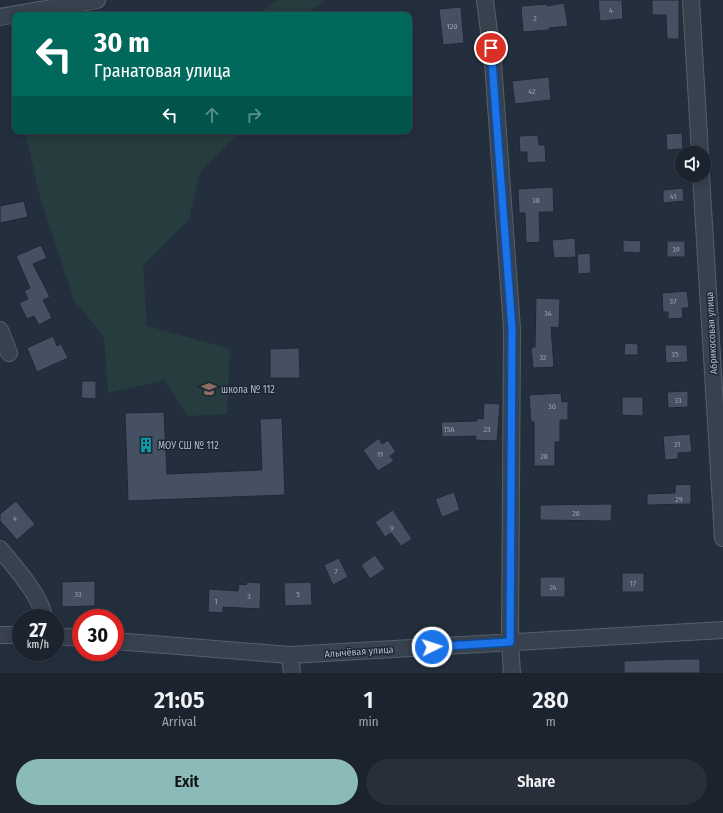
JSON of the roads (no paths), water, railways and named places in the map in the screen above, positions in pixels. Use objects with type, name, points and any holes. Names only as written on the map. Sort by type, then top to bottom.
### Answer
[{"type":"street","points":[[0,16],[28,6],[97,0]]},
{"type":"street","points":[[485,0],[493,63],[512,329],[510,642],[512,673]]},
{"type":"street","points":[[691,0],[700,146]]},
{"type":"street","name":"Абрикосовая улица","points":[[701,182],[723,538]]},
{"type":"street","points":[[0,330],[9,353]]},
{"type":"street","points":[[0,549],[26,580],[42,609]]},
{"type":"street","name":"Алычёвая улица","points":[[124,642],[290,655],[723,630]]},
{"type":"street","points":[[0,635],[12,635]]},
{"type":"street","points":[[290,655],[292,673]]},
{"type":"place","name":"школа № 112","points":[[209,389]]},
{"type":"place","name":"МОУ СШ № 112","points":[[146,445]]}]
